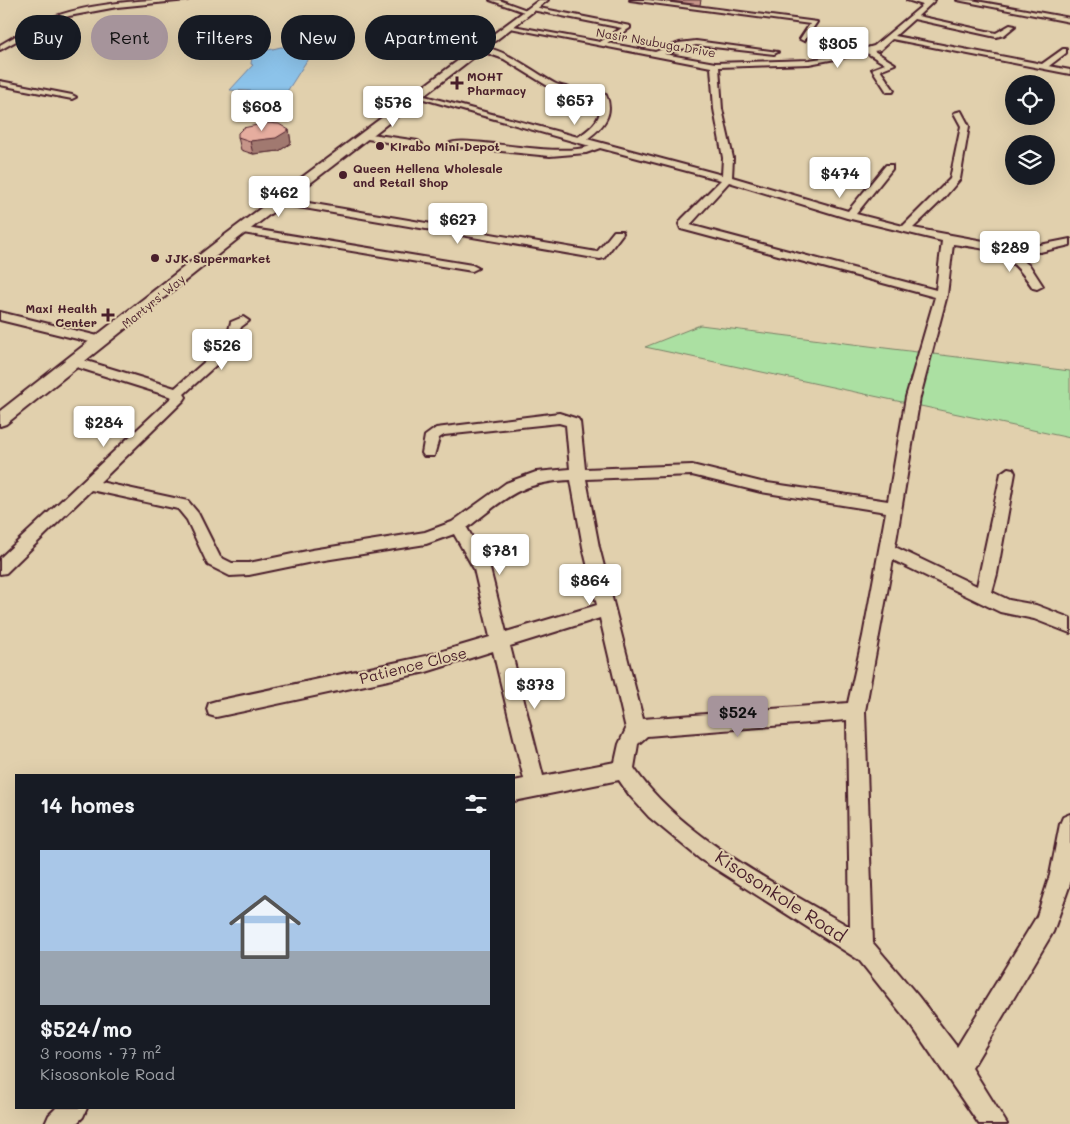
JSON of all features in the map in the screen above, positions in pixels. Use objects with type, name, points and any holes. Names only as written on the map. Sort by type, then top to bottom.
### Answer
[{"type":"main road","name":"Martyrs' Way","points":[[496,36],[544,0]]},
{"type":"main road","name":"Martyrs' Way","points":[[2,417],[102,341],[241,230],[465,60]]},
{"type":"street","points":[[61,15],[98,0]]},
{"type":"street","points":[[137,0],[148,3]]},
{"type":"street","points":[[70,15],[92,10],[184,0]]},
{"type":"street","points":[[493,0],[531,10],[622,24],[628,27],[600,44]]},
{"type":"street","points":[[633,0],[814,22],[804,39]]},
{"type":"street","points":[[910,0],[930,2]]},
{"type":"street","points":[[960,0],[1070,20]]},
{"type":"street","name":"Nasir Nsubuga Drive","points":[[508,27],[715,65],[809,62],[877,48],[892,37],[930,2]]},
{"type":"street","points":[[914,17],[996,35],[1002,34],[1012,26]]},
{"type":"street","points":[[0,36],[15,38]]},
{"type":"street","points":[[892,37],[956,48],[1070,72]]},
{"type":"street","points":[[0,48],[15,40]]},
{"type":"street","points":[[984,41],[995,40]]},
{"type":"street","points":[[654,54],[682,45],[696,44],[774,52]]},
{"type":"street","points":[[956,48],[970,44]]},
{"type":"street","points":[[869,51],[891,64],[876,69],[890,90]]},
{"type":"street","points":[[1044,67],[1063,51]]},
{"type":"street","points":[[496,54],[507,57],[554,86],[603,97],[606,106],[604,119],[580,140]]},
{"type":"street","points":[[715,65],[718,109],[728,158],[727,179],[715,194],[686,220],[685,227],[941,295]]},
{"type":"street","points":[[0,83],[72,97]]},
{"type":"street","points":[[418,96],[727,179],[905,230],[999,248],[1034,248],[1070,242]]},
{"type":"street","points":[[905,230],[940,197],[955,179],[965,126],[958,113]]},
{"type":"street","points":[[364,136],[418,144]]},
{"type":"street","points":[[452,144],[566,153],[589,151],[600,145]]},
{"type":"street","points":[[850,215],[889,167]]},
{"type":"street","points":[[279,201],[600,256],[618,233]]},
{"type":"street","points":[[241,230],[472,268]]},
{"type":"street","points":[[862,948],[856,711],[872,636],[913,397],[941,295],[948,239]]},
{"type":"street","points":[[999,248],[1026,268],[1037,286]]},
{"type":"street","points":[[0,316],[102,341]]},
{"type":"street","points":[[177,393],[225,350],[236,332],[235,325],[243,321]]},
{"type":"street","points":[[75,362],[177,393]]},
{"type":"street","points":[[0,568],[86,484],[178,400],[177,393]]},
{"type":"street","points":[[429,453],[432,436],[441,430],[565,419],[573,422],[575,427],[578,475],[591,547],[636,730]]},
{"type":"street","points":[[86,484],[183,505],[193,517],[214,561],[230,570],[249,570],[312,556],[426,538],[458,526],[511,487],[523,481],[555,475],[692,470],[761,486],[895,508]]},
{"type":"street","points":[[982,596],[989,574],[1008,473]]},
{"type":"street","points":[[458,526],[482,569],[536,787]]},
{"type":"street","points":[[886,550],[1006,607],[1069,620]]},
{"type":"street","name":"Patience Close","points":[[216,710],[426,664],[607,609]]},
{"type":"street","points":[[515,791],[624,770],[629,738],[636,730],[645,727],[856,711]]},
{"type":"street","name":"Kisosonkole Road","points":[[624,770],[629,781],[650,804],[687,835],[776,896],[862,948],[902,994],[958,1068],[994,1124]]},
{"type":"street","points":[[958,1068],[1052,910],[1062,877],[1070,824]]},
{"type":"street","points":[[58,1124],[73,1109]]},
{"type":"green space","points":[[700,325],[1070,371],[1070,438],[645,347]]},
{"type":"water","points":[[281,47],[281,60],[307,60],[286,93],[230,90],[253,65],[251,64],[252,60],[271,60],[271,49]]},
{"type":"building","points":[[267,123],[279,124],[289,130],[276,138],[250,141],[238,137],[238,133],[243,128]]},
{"type":"place","name":"MOHT Pharmacy","points":[[457,83]]},
{"type":"place","name":"Kirabo Mini Depot","points":[[380,146]]},
{"type":"place","name":"Queen Hellena Wholesale and Retail Shop","points":[[343,175]]},
{"type":"place","name":"JJK Supermarket","points":[[155,258]]},
{"type":"place","name":"Maxi Health Center","points":[[108,315]]}]
